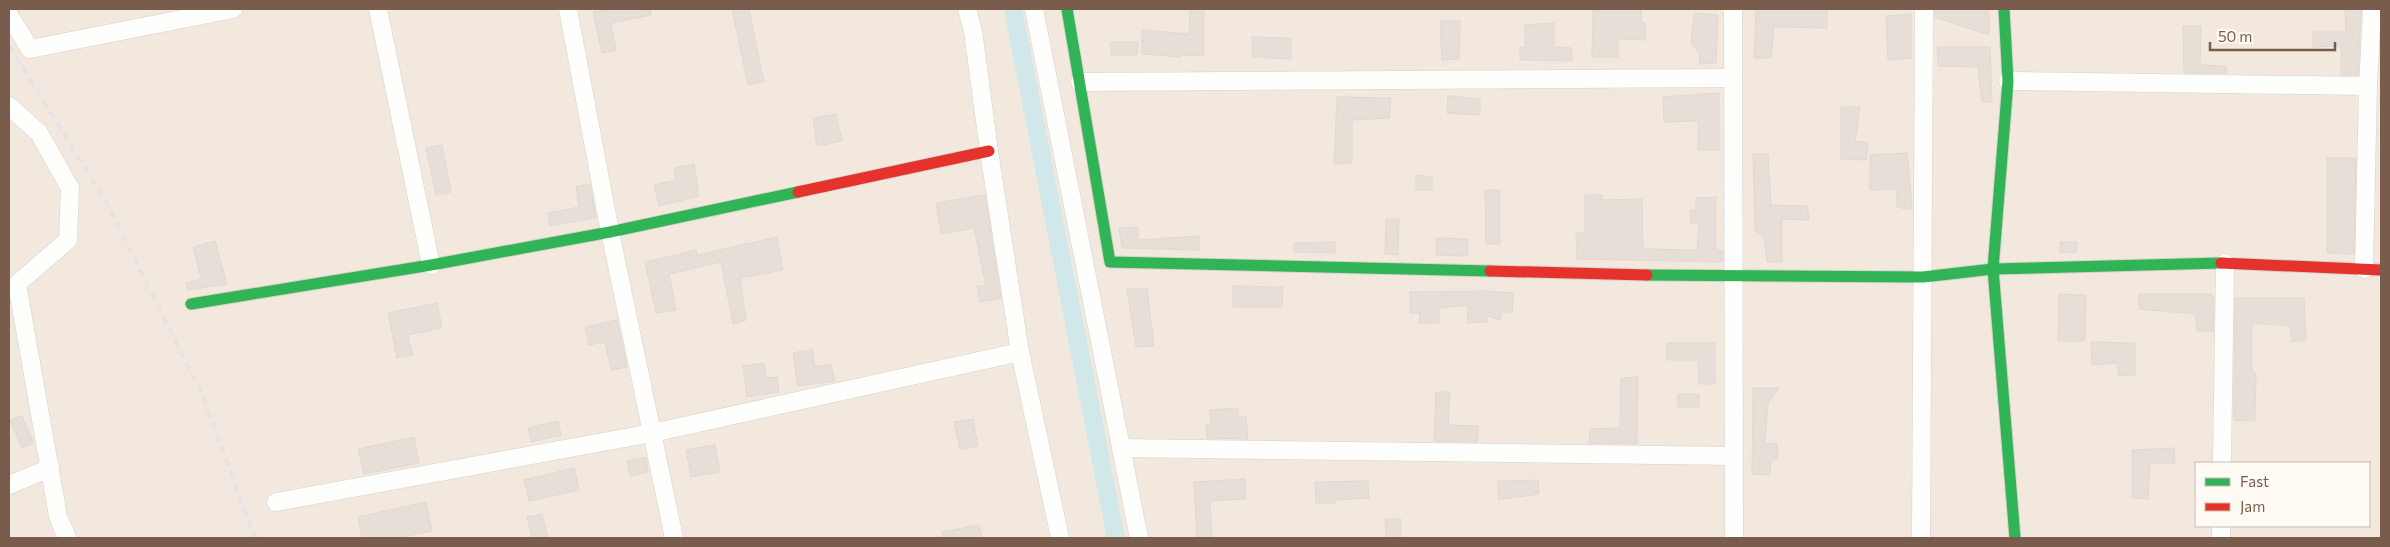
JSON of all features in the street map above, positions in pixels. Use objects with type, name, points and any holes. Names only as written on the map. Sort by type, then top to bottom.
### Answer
[{"type":"street","points":[[9,15],[30,49],[233,9]]},
{"type":"street","points":[[378,9],[431,265]]},
{"type":"street","points":[[568,9],[610,232],[674,538]]},
{"type":"street","points":[[967,9],[973,31],[989,151],[1020,352],[1060,538]]},
{"type":"street","points":[[1034,9],[1139,538]]},
{"type":"street","points":[[1067,9],[1110,262],[1734,277],[1922,276],[1993,269],[2225,264],[2373,269],[2368,86],[2372,9]]},
{"type":"street","points":[[1733,9],[1734,538]]},
{"type":"street","points":[[1921,538],[1924,9]]},
{"type":"street","points":[[2004,9],[2008,81],[1993,269],[2015,538]]},
{"type":"street","points":[[1080,82],[1733,78]]},
{"type":"street","points":[[2008,81],[2368,86]]},
{"type":"street","points":[[9,106],[39,133],[70,188],[68,240],[13,284],[58,516],[67,538]]},
{"type":"street","points":[[191,304],[431,265],[610,232],[989,151]]},
{"type":"street","points":[[2222,462],[2225,264]]},
{"type":"street","points":[[276,502],[652,433],[1020,352]]},
{"type":"street","points":[[1121,448],[1734,456]]},
{"type":"street","points":[[9,485],[50,468]]},
{"type":"shaded area","points":[[9,9],[2381,9],[2381,538],[9,538]]},
{"type":"building","points":[[610,9],[650,9],[651,15],[611,23],[616,50],[602,53],[593,12]]},
{"type":"building","points":[[732,9],[749,9],[764,82],[748,85]]},
{"type":"building","points":[[1190,9],[1204,9],[1204,56],[1181,55],[1181,57],[1142,54],[1142,30],[1189,34]]},
{"type":"building","points":[[1593,9],[1641,9],[1642,23],[1645,22],[1645,40],[1618,39],[1618,57],[1592,57]]},
{"type":"building","points":[[1756,9],[1827,9],[1827,28],[1774,27],[1771,58],[1754,58]]},
{"type":"building","points":[[1935,9],[1989,9],[1989,35],[1935,17]]},
{"type":"building","points":[[2345,9],[2361,9],[2358,75],[2341,75],[2341,46],[2313,47],[2313,32],[2346,32]]},
{"type":"building","points":[[1694,13],[1718,15],[1716,63],[1700,64],[1699,52],[1691,43]]},
{"type":"building","points":[[1911,14],[1911,58],[1888,60],[1886,16]]},
{"type":"building","points":[[1440,21],[1460,21],[1459,59],[1442,60]]},
{"type":"building","points":[[1554,23],[1554,47],[1572,48],[1572,61],[1520,60],[1520,48],[1525,47],[1525,25]]},
{"type":"building","points":[[2183,26],[2201,26],[2200,65],[2226,66],[2226,73],[2184,73]]},
{"type":"building","points":[[1252,37],[1291,38],[1291,59],[1253,57]]},
{"type":"building","points":[[1110,42],[1138,42],[1137,55],[1111,55]]},
{"type":"building","points":[[1937,47],[1990,47],[1992,102],[1982,102],[1978,67],[1938,66]]},
{"type":"building","points":[[1719,93],[1719,150],[1698,150],[1698,121],[1664,122],[1663,97]]},
{"type":"building","points":[[1448,96],[1480,99],[1480,115],[1447,113]]},
{"type":"building","points":[[1337,97],[1391,98],[1389,118],[1352,120],[1352,163],[1334,164]]},
{"type":"building","points":[[1841,107],[1860,107],[1855,141],[1868,143],[1866,160],[1841,159]]},
{"type":"building","points":[[836,114],[842,141],[817,146],[813,118]]},
{"type":"building","points":[[442,145],[451,192],[436,195],[426,148]]},
{"type":"building","points":[[1907,153],[1912,210],[1897,207],[1896,189],[1870,190],[1870,155]]},
{"type":"building","points":[[1753,154],[1768,154],[1771,205],[1807,206],[1809,220],[1782,219],[1782,262],[1767,262],[1764,237],[1755,230]]},
{"type":"building","points":[[2327,158],[2356,158],[2354,254],[2327,253]]},
{"type":"building","points":[[694,164],[699,196],[659,206],[654,185],[676,180],[674,168]]},
{"type":"building","points":[[1416,175],[1432,177],[1432,190],[1416,190]]},
{"type":"building","points":[[590,184],[596,218],[550,226],[548,213],[579,207],[576,186]]},
{"type":"building","points":[[1485,190],[1500,190],[1500,244],[1486,244]]},
{"type":"building","points":[[985,195],[1001,298],[980,302],[977,286],[986,286],[974,228],[941,234],[936,203]]},
{"type":"building","points":[[1585,195],[1602,195],[1602,200],[1642,199],[1643,249],[1697,250],[1699,223],[1691,223],[1690,210],[1696,210],[1696,198],[1716,197],[1716,250],[1723,250],[1723,262],[1577,259],[1576,233],[1585,233]]},
{"type":"building","points":[[1386,219],[1399,219],[1398,255],[1385,254]]},
{"type":"building","points":[[1138,227],[1138,240],[1199,236],[1199,250],[1122,248],[1119,228]]},
{"type":"building","points":[[777,237],[783,270],[740,278],[746,320],[733,324],[721,262],[669,274],[676,310],[656,313],[645,262],[696,250],[697,255]]},
{"type":"building","points":[[1436,238],[1468,239],[1468,256],[1436,255]]},
{"type":"building","points":[[215,241],[227,284],[188,290],[186,283],[201,279],[193,247]]},
{"type":"building","points":[[1336,242],[1335,253],[1294,252],[1294,243]]},
{"type":"building","points":[[2060,242],[2077,242],[2077,252],[2060,253]]},
{"type":"building","points":[[1233,286],[1283,287],[1282,307],[1233,307]]},
{"type":"building","points":[[1127,289],[1147,289],[1154,346],[1136,347]]},
{"type":"building","points":[[1487,291],[1514,293],[1512,312],[1502,312],[1500,320],[1487,316],[1487,322],[1468,323],[1467,305],[1439,308],[1439,323],[1419,323],[1420,313],[1410,313],[1410,292]]},
{"type":"building","points":[[2059,294],[2086,295],[2085,341],[2058,341]]},
{"type":"building","points":[[2139,294],[2212,294],[2212,298],[2214,298],[2213,331],[2197,331],[2195,314],[2139,309]]},
{"type":"building","points":[[2235,298],[2304,298],[2306,340],[2292,342],[2290,326],[2252,323],[2252,373],[2256,373],[2255,421],[2234,420]]},
{"type":"building","points":[[437,303],[442,328],[408,335],[413,355],[397,358],[388,313]]},
{"type":"building","points":[[617,320],[627,367],[611,370],[605,342],[589,345],[585,327]]},
{"type":"building","points":[[2091,342],[2135,343],[2135,375],[2119,376],[2117,363],[2092,365]]},
{"type":"building","points":[[1667,343],[1715,343],[1715,384],[1699,384],[1698,360],[1667,360]]},
{"type":"building","points":[[812,349],[815,367],[831,364],[835,381],[798,386],[793,353]]},
{"type":"building","points":[[764,363],[766,378],[777,377],[779,392],[747,397],[743,366]]},
{"type":"building","points":[[1638,377],[1637,444],[1589,443],[1590,429],[1620,428],[1621,378]]},
{"type":"building","points":[[1753,388],[1779,388],[1768,403],[1765,444],[1777,443],[1778,459],[1771,460],[1770,475],[1752,474]]},
{"type":"building","points":[[1436,392],[1450,392],[1448,425],[1478,426],[1478,442],[1434,441]]},
{"type":"building","points":[[1678,394],[1699,394],[1699,407],[1678,407]]},
{"type":"building","points":[[1238,408],[1238,417],[1246,417],[1248,439],[1207,438],[1206,425],[1211,425],[1210,410]]},
{"type":"building","points":[[22,416],[34,443],[22,448],[10,420]]},
{"type":"building","points":[[973,419],[978,446],[960,450],[954,422]]},
{"type":"building","points":[[558,421],[561,435],[531,442],[528,428]]},
{"type":"building","points":[[414,437],[419,463],[364,474],[358,449]]},
{"type":"building","points":[[715,445],[720,472],[691,477],[686,450]]},
{"type":"building","points":[[2174,448],[2175,463],[2150,463],[2148,499],[2132,498],[2132,450]]},
{"type":"building","points":[[646,457],[648,472],[630,476],[627,461]]},
{"type":"building","points":[[574,468],[579,490],[529,501],[524,480]]},
{"type":"building","points":[[1245,479],[1246,499],[1210,501],[1212,538],[1197,538],[1194,482]]},
{"type":"building","points":[[1538,480],[1539,494],[1498,500],[1498,481]]},
{"type":"building","points":[[1368,481],[1369,498],[1335,500],[1336,503],[1316,503],[1315,482]]},
{"type":"building","points":[[426,502],[432,531],[397,538],[362,538],[358,517]]},
{"type":"building","points":[[542,514],[548,538],[532,538],[527,517]]},
{"type":"building","points":[[1385,519],[1401,519],[1401,538],[1386,538]]},
{"type":"building","points":[[979,525],[982,538],[943,538],[942,532]]},
{"type":"waterway","points":[[1013,9],[1116,538]]},
{"type":"railway","points":[[9,45],[106,202],[203,397],[255,538]]},
{"type":"traffic: fast","points":[[1067,9],[1110,262],[1490,271]]},
{"type":"traffic: fast","points":[[2004,9],[2008,81],[1993,269],[2015,538]]},
{"type":"traffic: fast","points":[[191,304],[431,265],[610,232],[798,192]]},
{"type":"traffic: fast","points":[[1647,275],[1923,277],[1993,269],[2221,263]]},
{"type":"traffic: jam","points":[[798,192],[989,151]]},
{"type":"traffic: jam","points":[[2221,263],[2381,270]]},
{"type":"traffic: jam","points":[[1490,271],[1647,275]]}]
